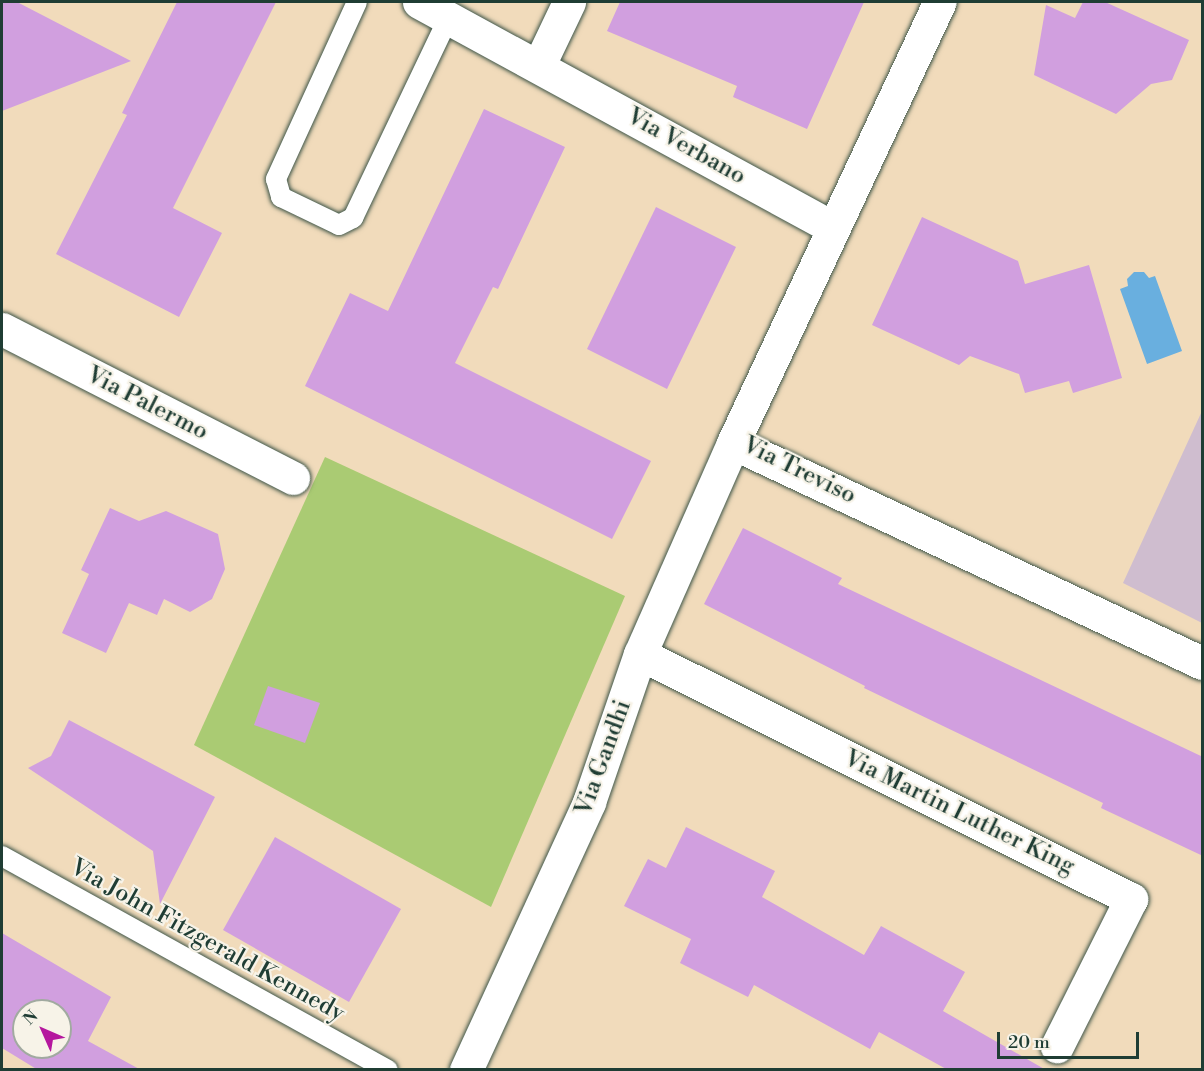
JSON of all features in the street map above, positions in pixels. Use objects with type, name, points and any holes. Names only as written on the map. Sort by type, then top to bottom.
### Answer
[{"type":"street","name":"Via Verbano","points":[[419,2],[539,65],[833,228]]},
{"type":"street","points":[[539,65],[569,2]]},
{"type":"street","name":"Via Treviso","points":[[939,2],[733,443],[1203,663]]},
{"type":"street","name":"Via Palermo","points":[[2,329],[293,478]]},
{"type":"street","name":"Via Gandhi","points":[[466,1070],[589,802],[640,654],[733,443]]},
{"type":"street","name":"Via Martin Luther King","points":[[640,654],[1131,899],[1057,1046]]},
{"type":"lane","points":[[357,2],[275,186],[280,196],[339,225],[353,218],[448,19]]},
{"type":"lane","name":"Via John Fitzgerald Kennedy","points":[[2,856],[388,1070]]},
{"type":"shaded area","points":[[1202,411],[1202,623],[1123,583]]},
{"type":"green space","points":[[325,457],[625,596],[491,907],[194,745]]},
{"type":"water","points":[[1134,272],[1144,272],[1149,278],[1155,276],[1182,351],[1147,364],[1120,289],[1128,286],[1127,279]]},
{"type":"building","points":[[2,2],[17,2],[131,61],[2,111]]},
{"type":"building","points":[[177,2],[276,2],[173,208],[222,233],[179,317],[56,254],[127,115],[122,113]]},
{"type":"building","points":[[620,2],[864,2],[807,129],[733,97],[737,86],[607,31]]},
{"type":"building","points":[[1083,2],[1105,2],[1189,40],[1172,80],[1151,84],[1116,114],[1034,75],[1046,5],[1075,18]]},
{"type":"building","points":[[484,109],[565,147],[498,289],[493,287],[455,363],[651,461],[612,539],[305,386],[350,293],[388,311]]},
{"type":"building","points":[[656,207],[736,247],[667,389],[587,349]]},
{"type":"building","points":[[922,217],[1018,261],[1025,284],[1089,265],[1122,378],[1073,393],[1069,381],[1025,393],[1019,374],[970,356],[959,365],[872,325]]},
{"type":"building","points":[[110,508],[139,521],[166,511],[218,534],[225,569],[212,599],[190,612],[164,599],[157,615],[129,603],[106,653],[62,633],[89,574],[81,570]]},
{"type":"building","points":[[743,528],[842,578],[838,584],[1203,757],[1203,856],[1101,808],[1103,803],[864,688],[865,686],[704,604]]},
{"type":"building","points":[[268,686],[320,703],[305,743],[254,725]]},
{"type":"building","points":[[69,720],[215,797],[160,904],[153,851],[28,768],[51,756]]},
{"type":"building","points":[[686,827],[775,871],[762,897],[864,955],[881,926],[965,972],[943,1011],[1046,1070],[948,1070],[879,1032],[870,1049],[754,985],[748,997],[680,963],[691,939],[624,906],[648,859],[666,868]]},
{"type":"building","points":[[275,837],[401,909],[349,1002],[223,930]]},
{"type":"building","points":[[2,933],[111,997],[88,1041],[141,1070],[38,1070],[20,1059],[72,1059],[72,999],[12,999],[12,1054],[2,1048]]}]
